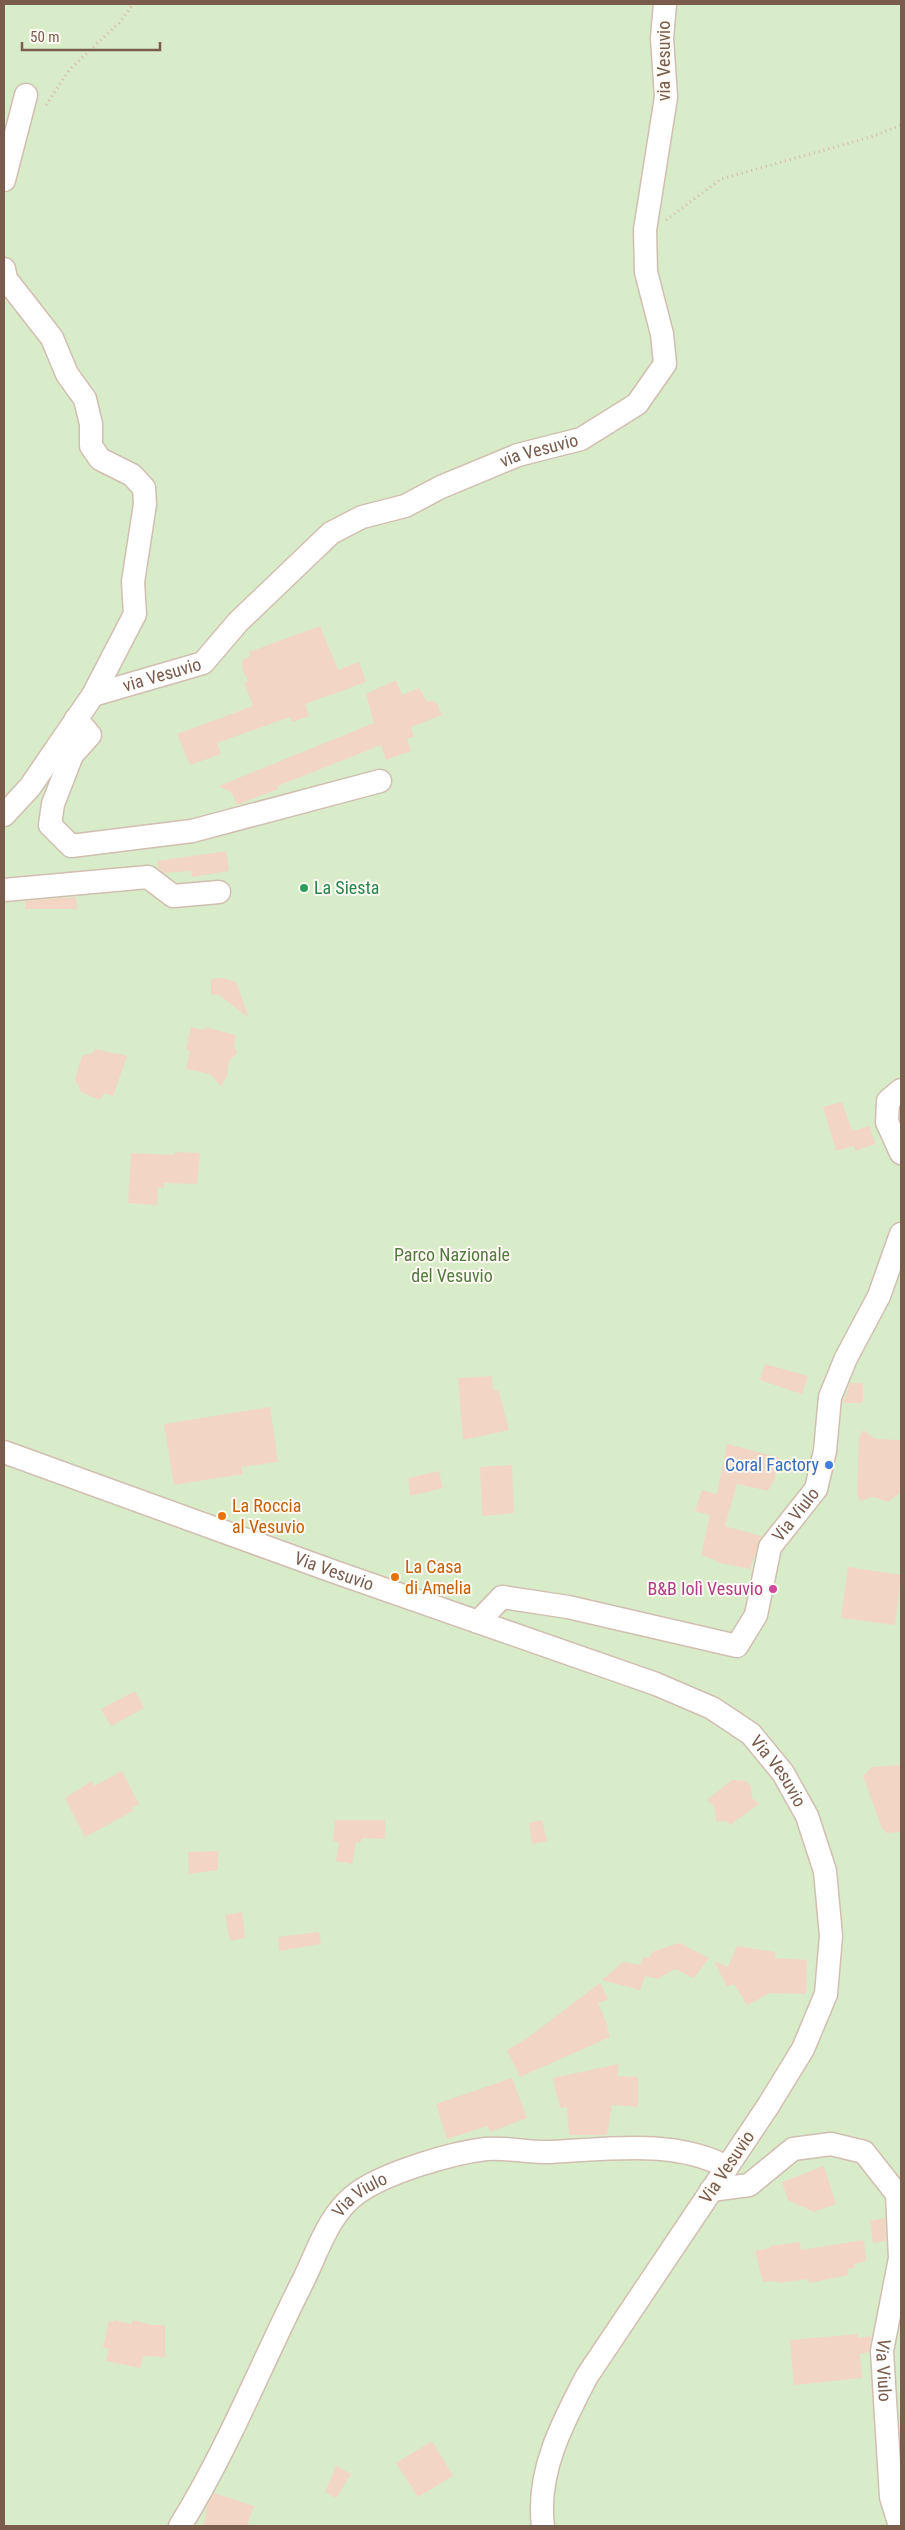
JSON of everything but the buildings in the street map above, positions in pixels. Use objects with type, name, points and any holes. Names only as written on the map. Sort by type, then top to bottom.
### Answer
[{"type":"street","name":"via Vesuvio","points":[[93,694],[203,663],[238,622],[331,533],[362,517],[405,506],[441,487],[518,455],[581,439],[637,404],[665,364],[662,334],[646,272],[645,230],[666,96],[662,38],[665,4]]},
{"type":"street","points":[[4,180],[26,95]]},
{"type":"street","name":"via Vesuvio","points":[[4,270],[6,279],[52,338],[67,374],[85,399],[91,424],[91,446],[100,459],[132,475],[144,488],[145,504],[133,582],[135,614],[93,694],[30,787],[4,815]]},
{"type":"street","points":[[76,719],[90,735],[72,755],[53,804],[50,825],[71,846],[192,831],[380,781]]},
{"type":"street","points":[[4,890],[148,877],[173,896],[219,892]]},
{"type":"street","points":[[901,1090],[888,1101],[887,1122],[901,1153]]},
{"type":"street","name":"Via Viulo","points":[[478,1622],[502,1597],[568,1607],[736,1646],[756,1615],[770,1547],[816,1489],[825,1451],[830,1398],[846,1358],[879,1296],[901,1234]]},
{"type":"street","name":"Via Vesuvio","points":[[4,1452],[656,1684],[712,1708],[751,1734],[783,1773],[807,1816],[825,1871],[830,1936],[826,1994],[803,2049],[727,2167],[587,2376],[564,2419],[546,2471],[541,2512],[543,2526]]},
{"type":"street","name":"Via Viulo","points":[[711,2190],[749,2185],[793,2150],[831,2144],[864,2152],[897,2194],[900,2258],[882,2351],[891,2496],[900,2526]]},
{"type":"street","name":"Via Viulo","points":[[180,2526],[251,2389],[331,2221],[356,2194],[386,2178],[441,2158],[487,2149],[535,2153],[652,2149],[692,2152],[727,2167]]},
{"type":"path","points":[[43,110],[70,69],[118,24],[132,4]]},
{"type":"path","points":[[645,230],[671,217],[721,179],[874,136],[901,125]]},
{"type":"green space","name":"Parco Nazionale del Vesuvio","points":[[4,4],[901,4],[901,2526],[4,2526]]},
{"type":"place","name":"La Siesta","points":[[304,888]]},
{"type":"place","name":"Coral Factory","points":[[829,1465]]},
{"type":"place","name":"La Roccia al Vesuvio","points":[[222,1516]]},
{"type":"place","name":"La Casa di Amelia","points":[[395,1577]]},
{"type":"place","name":"B&B Iolì Vesuvio","points":[[773,1589]]}]
